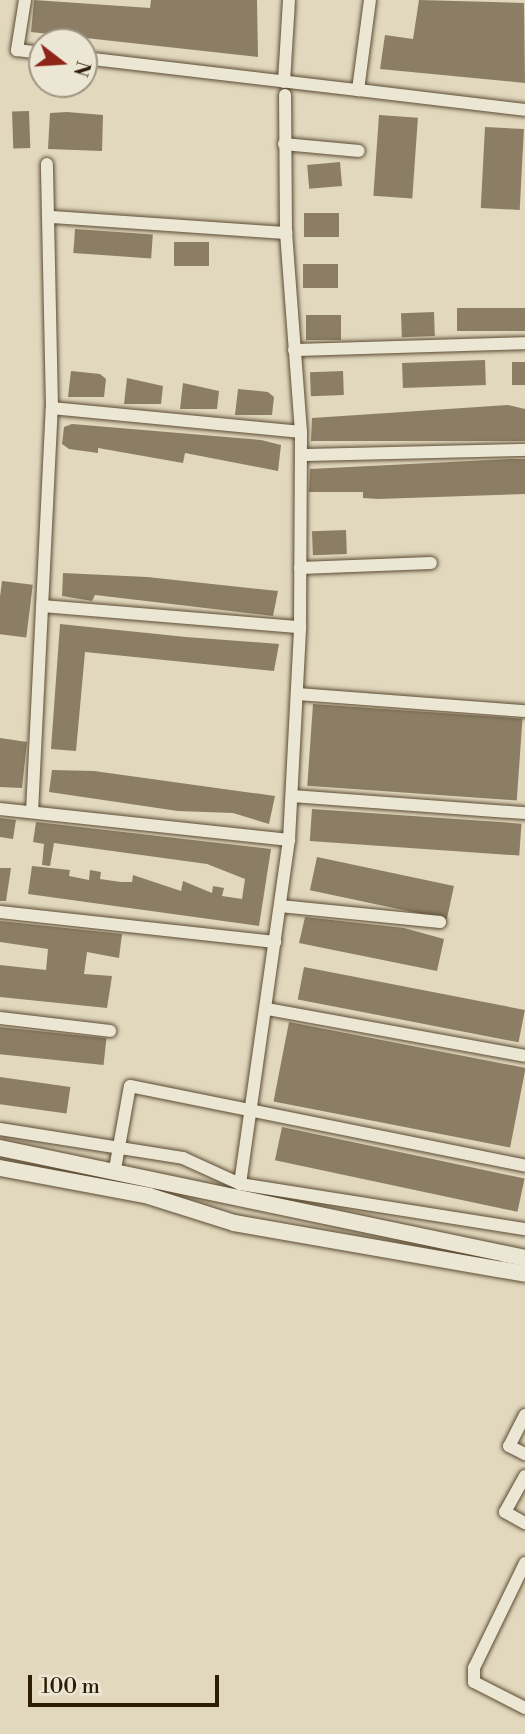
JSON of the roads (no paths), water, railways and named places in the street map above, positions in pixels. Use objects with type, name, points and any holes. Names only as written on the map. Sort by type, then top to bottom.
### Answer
[{"type":"street","points":[[25,0],[17,50],[28,51]]},
{"type":"street","points":[[240,1184],[254,1110],[289,839],[300,627],[301,432],[286,233],[284,144],[289,0]]},
{"type":"street","points":[[358,90],[370,0]]},
{"type":"street","points":[[98,60],[284,89],[358,90],[525,110]]},
{"type":"street","points":[[284,144],[359,151]]},
{"type":"street","points":[[32,812],[52,408],[51,217],[47,164]]},
{"type":"street","points":[[51,217],[286,233]]},
{"type":"street","points":[[294,350],[525,343]]},
{"type":"street","points":[[52,408],[301,432]]},
{"type":"street","points":[[301,456],[525,450]]},
{"type":"street","points":[[300,568],[431,563]]},
{"type":"street","points":[[42,606],[300,627]]},
{"type":"street","points":[[297,694],[525,710]]},
{"type":"street","points":[[292,796],[525,813]]},
{"type":"street","points":[[0,809],[289,839]]},
{"type":"street","points":[[280,906],[440,922]]},
{"type":"street","points":[[0,912],[275,942]]},
{"type":"street","points":[[267,1009],[525,1056]]},
{"type":"street","points":[[0,1018],[110,1031]]},
{"type":"street","points":[[115,1169],[131,1086],[525,1166]]},
{"type":"street","points":[[0,1129],[118,1150],[183,1158],[240,1184],[525,1228]]},
{"type":"street","points":[[0,1148],[115,1169],[225,1199],[525,1258]]},
{"type":"street","points":[[0,1168],[149,1196],[234,1223],[525,1273]]},
{"type":"street","points":[[525,1415],[509,1446],[525,1454]]},
{"type":"street","points":[[525,1476],[505,1512],[525,1523]]},
{"type":"street","points":[[525,1563],[474,1668],[474,1682],[525,1709]]}]
